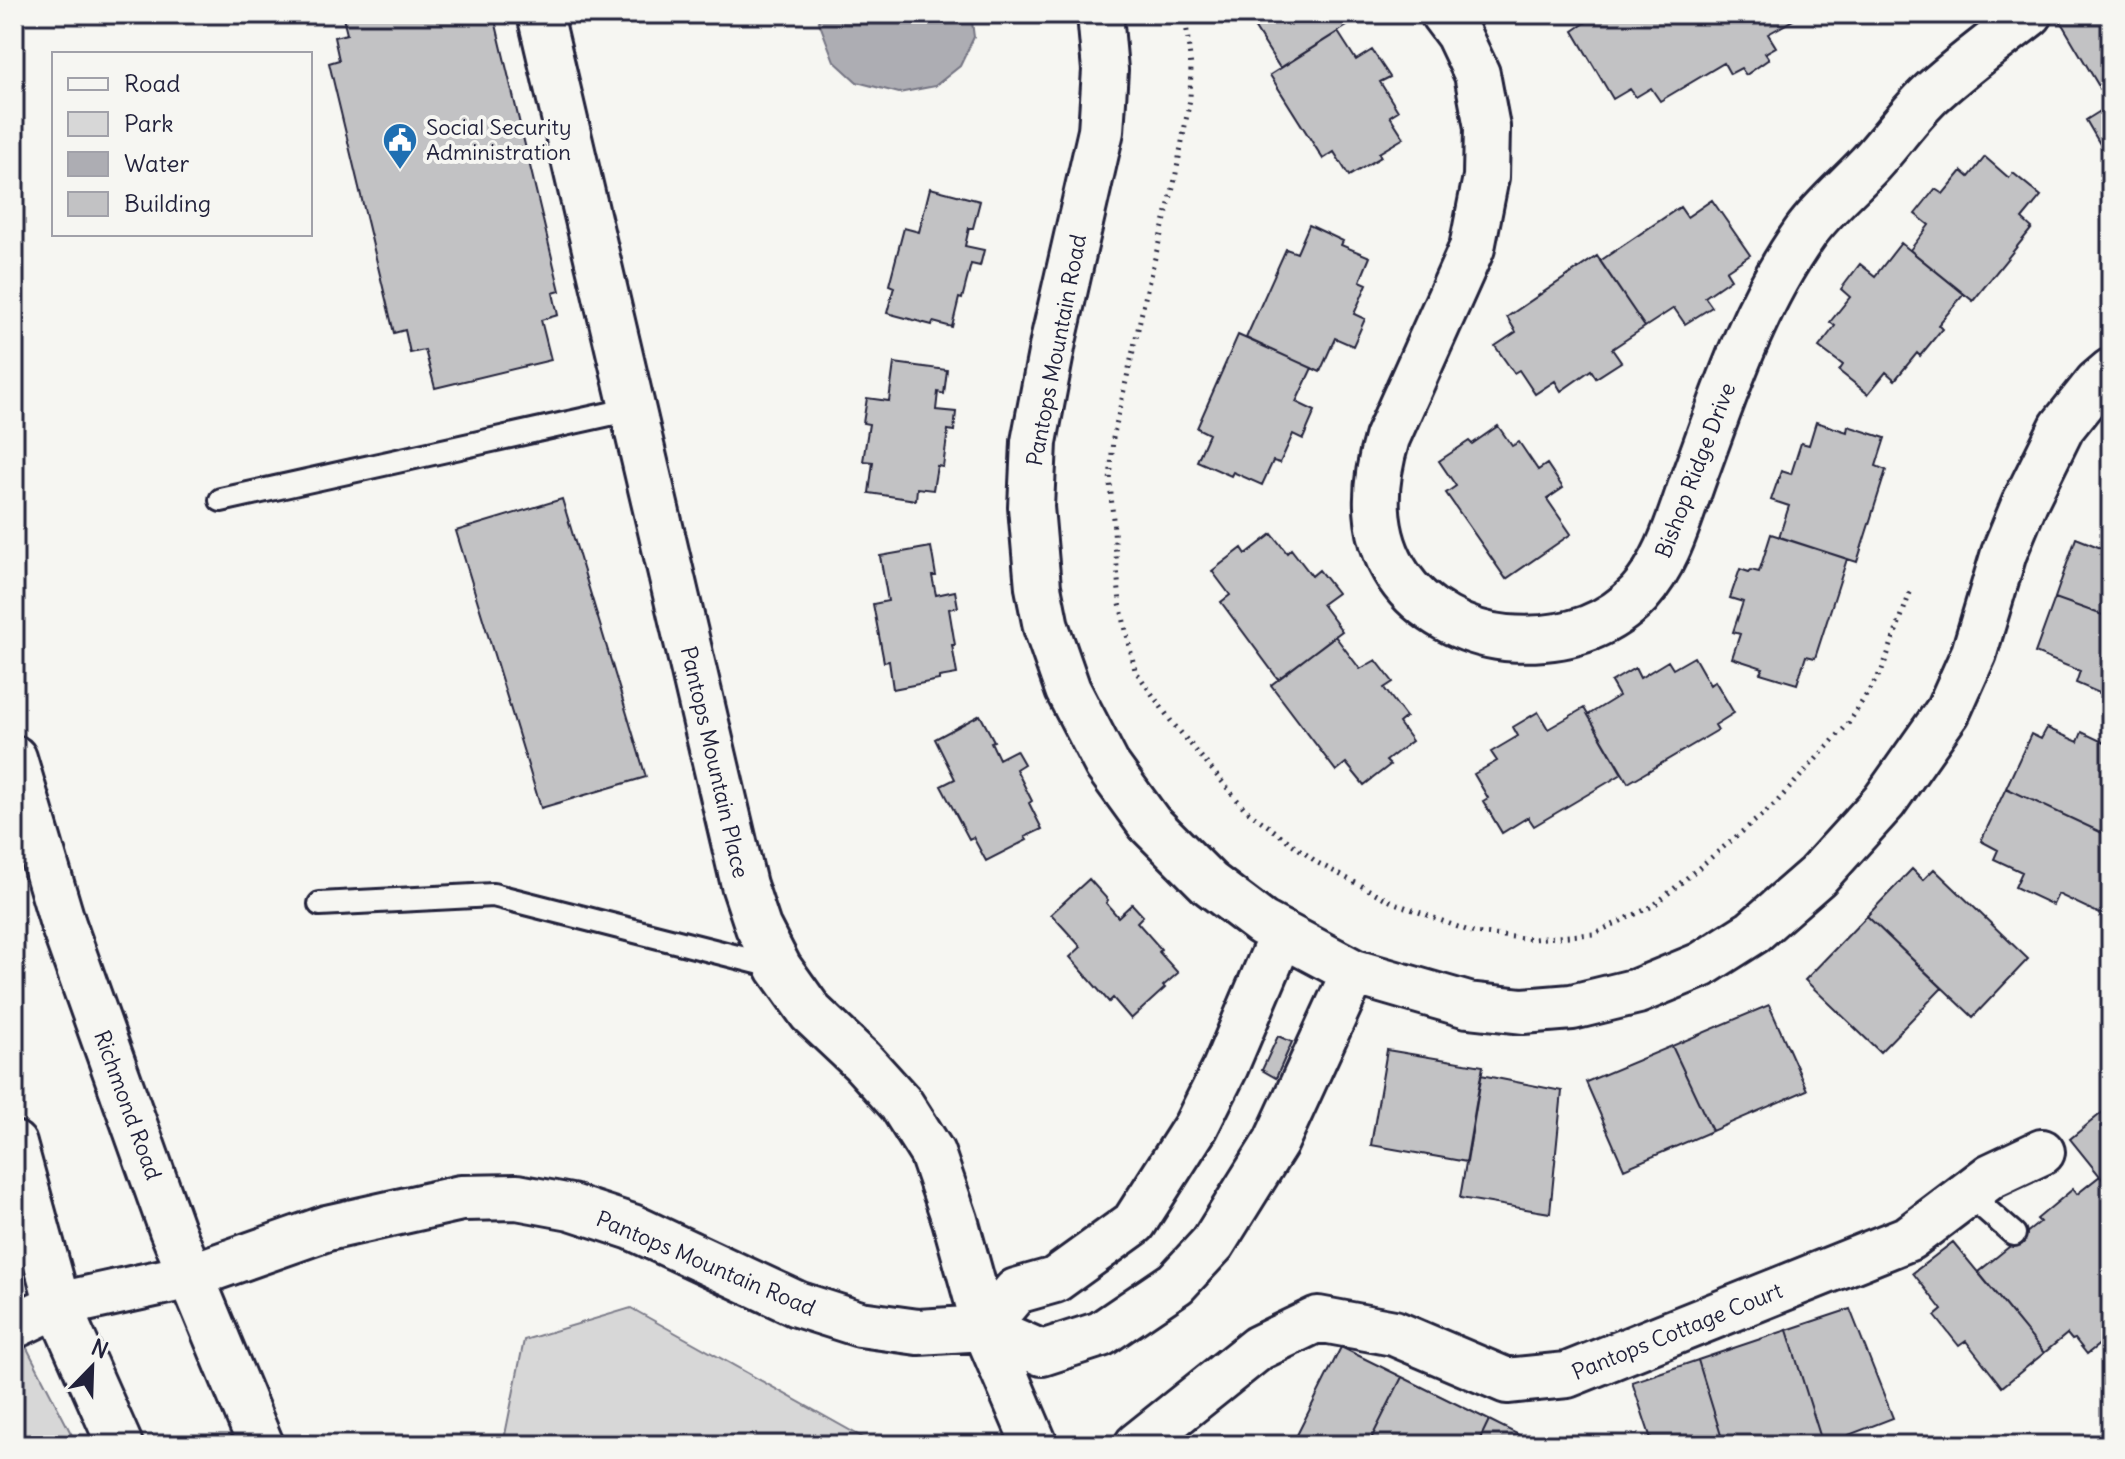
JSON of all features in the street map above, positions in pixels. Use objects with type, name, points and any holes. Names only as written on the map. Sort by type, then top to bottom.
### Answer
[{"type":"main road","name":"Pantops Mountain Place","points":[[540,14],[744,885],[758,927],[779,968],[811,1013],[862,1061],[901,1104],[932,1153],[955,1220],[985,1328],[1035,1445]]},
{"type":"main road","name":"Pantops Mountain Road","points":[[1100,14],[1105,70],[1101,131],[1054,337],[1034,442],[1031,507],[1046,627],[1068,690],[1107,765],[1149,823],[1209,883],[1262,923],[1354,972],[1468,1005],[1523,1011],[1572,1007],[1638,991],[1676,976],[1701,965],[1753,932],[1817,876],[1884,802],[1948,711],[1974,653],[2004,553],[2025,502],[2062,427],[2097,383],[2111,371]]},
{"type":"main road","name":"Bishop Ridge Drive","points":[[1443,14],[1458,34],[1477,74],[1487,127],[1486,177],[1472,248],[1387,438],[1379,465],[1375,506],[1382,544],[1399,578],[1425,606],[1453,623],[1493,637],[1535,640],[1576,634],[1607,620],[1638,594],[1662,561],[1741,348],[1760,307],[1806,232],[1933,91],[2030,14]]},
{"type":"main road","name":"Richmond Road","points":[[14,758],[63,924],[172,1230],[261,1445]]},
{"type":"main road","points":[[985,1328],[1016,1291],[1055,1280],[1134,1223],[1196,1126],[1225,1068],[1282,934]]},
{"type":"main road","name":"Pantops Mountain Road","points":[[14,1326],[58,1305],[191,1276],[327,1228],[461,1198],[517,1197],[571,1207],[632,1227],[797,1304],[860,1324],[918,1332],[985,1328],[1042,1353],[1101,1334],[1176,1283],[1213,1243],[1276,1142],[1354,972]]},
{"type":"main road","points":[[14,1144],[58,1305],[120,1445]]},
{"type":"main road","name":"Pantops Cottage Court","points":[[1137,1445],[1258,1348],[1318,1319],[1394,1333],[1507,1381],[1567,1375],[1909,1238],[1991,1176],[2042,1152]]},
{"type":"lane","points":[[221,500],[632,409]]},
{"type":"lane","points":[[320,904],[493,895],[779,968]]},
{"type":"lane","points":[[1967,1193],[2014,1234]]},
{"type":"green space","points":[[631,1308],[876,1445],[503,1445],[524,1340]]},
{"type":"green space","points":[[14,1323],[77,1445],[14,1445]]},
{"type":"water","points":[[816,14],[971,14],[974,37],[960,66],[935,86],[899,93],[857,82],[834,61]]},
{"type":"building","points":[[342,14],[494,16],[560,291],[553,293],[558,315],[541,320],[551,360],[435,388],[425,350],[410,353],[405,330],[394,333],[329,63],[339,60],[334,37],[347,34]]},
{"type":"building","points":[[1246,14],[1339,14],[1347,26],[1280,68]]},
{"type":"building","points":[[1585,14],[1804,14],[1768,34],[1776,47],[1765,53],[1769,59],[1746,75],[1741,68],[1730,74],[1724,63],[1660,101],[1651,88],[1636,97],[1630,89],[1613,99],[1573,31],[1588,21]]},
{"type":"building","points":[[2056,14],[2111,14],[2111,163],[2086,120],[2110,105]]},
{"type":"building","points":[[1338,32],[1356,60],[1372,50],[1390,77],[1380,82],[1398,111],[1390,116],[1404,138],[1379,153],[1381,157],[1349,176],[1334,152],[1323,159],[1270,75]]},
{"type":"building","points":[[1985,157],[2009,178],[2013,173],[2041,196],[2022,219],[2032,228],[1973,301],[1910,250],[1929,225],[1915,214],[1935,189],[1943,194],[1962,171],[1969,177]]},
{"type":"building","points":[[930,188],[980,201],[965,246],[984,250],[980,266],[971,264],[952,327],[887,313],[894,287],[889,285],[904,228],[919,232]]},
{"type":"building","points":[[1712,200],[1750,255],[1726,271],[1731,279],[1705,297],[1712,307],[1685,324],[1674,308],[1645,327],[1600,261],[1680,207],[1687,217]]},
{"type":"building","points":[[1309,225],[1343,241],[1341,245],[1370,257],[1360,281],[1367,284],[1354,314],[1365,319],[1353,346],[1335,338],[1320,372],[1246,338],[1286,249],[1297,253]]},
{"type":"building","points":[[1901,243],[1964,294],[1938,325],[1942,329],[1920,356],[1917,353],[1895,380],[1886,372],[1868,394],[1839,371],[1843,365],[1819,347],[1835,326],[1830,322],[1850,297],[1841,289],[1860,264],[1875,276]]},
{"type":"building","points":[[1597,256],[1645,327],[1612,349],[1621,362],[1596,378],[1591,370],[1561,391],[1555,381],[1535,394],[1519,370],[1514,373],[1495,346],[1516,332],[1507,317]]},
{"type":"building","points":[[1238,335],[1312,368],[1296,402],[1315,411],[1303,439],[1293,434],[1280,463],[1273,461],[1262,485],[1197,461],[1209,434],[1197,428]]},
{"type":"building","points":[[894,363],[947,370],[944,394],[938,392],[936,410],[956,412],[954,431],[948,430],[943,467],[937,466],[933,490],[917,488],[916,500],[869,493],[873,462],[863,461],[869,424],[863,423],[867,398],[889,401]]},
{"type":"building","points":[[1816,422],[1847,432],[1848,426],[1885,438],[1876,466],[1886,470],[1857,562],[1779,537],[1789,506],[1771,500],[1781,471],[1791,474],[1801,443],[1809,445]]},
{"type":"building","points":[[1498,426],[1512,446],[1519,442],[1538,470],[1547,464],[1563,488],[1547,499],[1571,534],[1506,579],[1446,493],[1456,486],[1439,461]]},
{"type":"building","points":[[562,499],[646,777],[541,808],[456,531]]},
{"type":"building","points":[[1272,534],[1287,553],[1291,549],[1312,576],[1319,570],[1337,593],[1322,604],[1342,631],[1278,679],[1221,602],[1230,595],[1212,571],[1242,548],[1246,554]]},
{"type":"building","points":[[1771,534],[1847,559],[1815,658],[1806,656],[1797,684],[1760,673],[1763,668],[1732,658],[1740,634],[1733,632],[1743,602],[1730,598],[1740,569],[1759,572]]},
{"type":"building","points":[[2076,538],[2111,552],[2111,618],[2055,598]]},
{"type":"building","points":[[931,547],[936,595],[955,591],[958,607],[949,609],[957,674],[893,689],[889,661],[884,662],[873,604],[888,601],[880,556]]},
{"type":"building","points":[[2055,598],[2111,618],[2111,698],[2076,683],[2080,671],[2035,653]]},
{"type":"building","points":[[1335,636],[1360,669],[1376,660],[1393,682],[1384,688],[1406,717],[1399,723],[1412,741],[1386,761],[1390,765],[1364,785],[1346,763],[1336,771],[1271,685]]},
{"type":"building","points":[[1694,657],[1710,685],[1715,681],[1734,713],[1715,725],[1718,730],[1628,783],[1588,715],[1619,696],[1611,682],[1635,668],[1640,678],[1668,661],[1673,669]]},
{"type":"building","points":[[1584,708],[1622,774],[1534,826],[1528,817],[1502,833],[1483,801],[1488,798],[1474,774],[1497,761],[1491,752],[1518,736],[1513,727],[1538,712],[1548,729]]},
{"type":"building","points":[[980,715],[994,741],[991,742],[999,759],[1016,750],[1024,764],[1016,769],[1042,829],[986,861],[973,837],[969,839],[941,786],[955,779],[935,739]]},
{"type":"building","points":[[2047,728],[2078,742],[2082,732],[2111,746],[2111,837],[2006,788],[2031,734],[2041,739]]},
{"type":"building","points":[[2006,788],[2111,837],[2111,895],[2102,915],[2058,894],[2053,905],[2015,887],[2022,872],[1994,859],[1998,850],[1981,841]]},
{"type":"building","points":[[1912,869],[1923,880],[1934,869],[2028,959],[1973,1017],[1867,916]]},
{"type":"building","points":[[1089,879],[1118,917],[1132,904],[1143,916],[1137,922],[1178,973],[1131,1019],[1113,998],[1109,1002],[1070,957],[1081,947],[1051,914]]},
{"type":"building","points":[[1867,916],[1942,988],[1880,1052],[1805,980]]},
{"type":"building","points":[[1769,1005],[1807,1090],[1712,1131],[1672,1046]]},
{"type":"building","points":[[1278,1036],[1292,1042],[1276,1078],[1262,1070]]},
{"type":"building","points":[[1672,1046],[1712,1131],[1624,1169],[1586,1082]]},
{"type":"building","points":[[1387,1050],[1483,1066],[1467,1162],[1371,1145]]},
{"type":"building","points":[[1481,1075],[1562,1091],[1550,1213],[1460,1198]]},
{"type":"building","points":[[2111,1107],[2111,1190],[2070,1139]]},
{"type":"building","points":[[2100,1176],[2111,1190],[2111,1264],[2107,1267],[2111,1272],[2111,1335],[2087,1354],[2067,1334],[2044,1353],[1978,1272],[2040,1222],[2037,1219],[2073,1189],[2077,1194]]},
{"type":"building","points":[[1953,1242],[2044,1353],[2002,1387],[1966,1341],[1959,1346],[1935,1316],[1942,1310],[1913,1273]]},
{"type":"building","points":[[1850,1309],[1893,1418],[1823,1445],[1787,1330]]},
{"type":"building","points":[[1787,1330],[1823,1445],[1724,1445],[1698,1360]]},
{"type":"building","points":[[1341,1347],[1402,1377],[1368,1445],[1292,1445]]},
{"type":"building","points":[[1698,1360],[1724,1445],[1653,1445],[1632,1382]]},
{"type":"building","points":[[1402,1377],[1489,1420],[1477,1445],[1368,1445]]},
{"type":"building","points":[[1489,1420],[1539,1445],[1477,1445]]},
{"type":"place","name":"Social Security Administration","points":[[400,171]]}]
